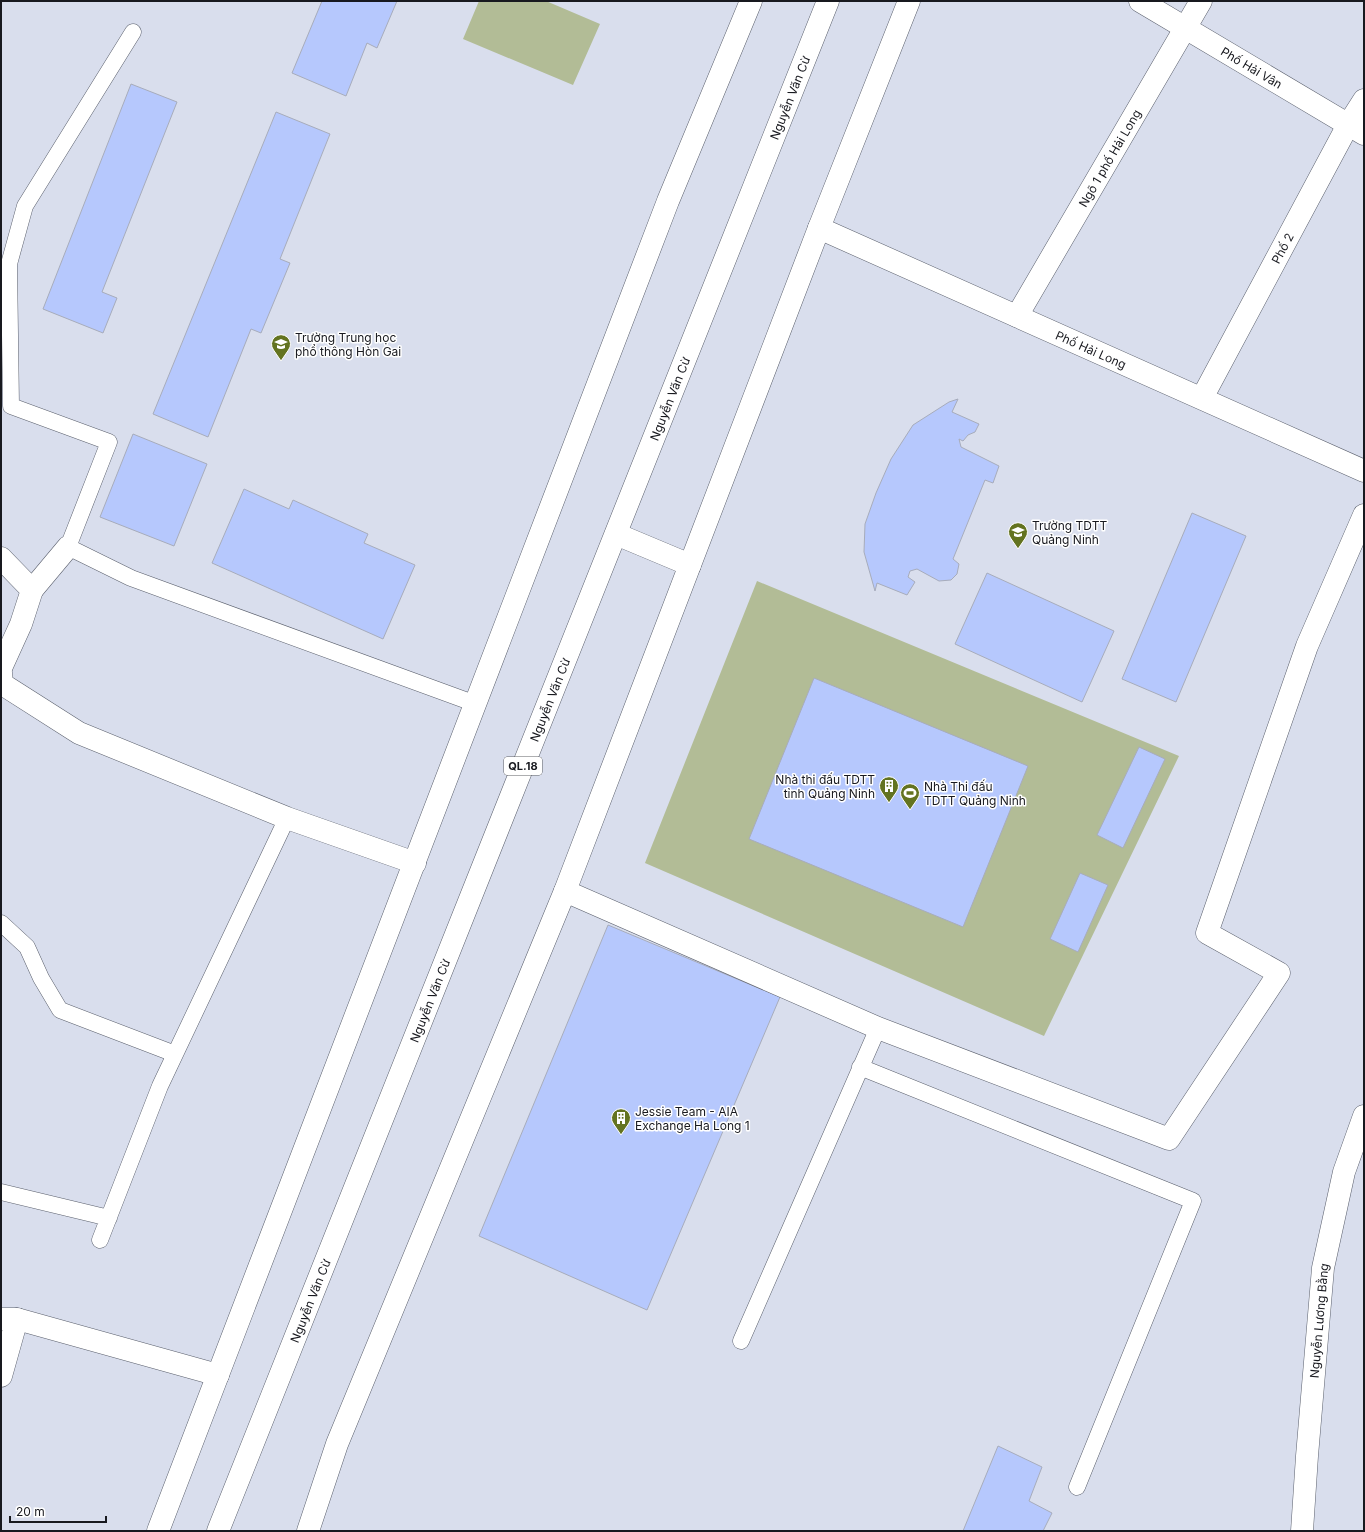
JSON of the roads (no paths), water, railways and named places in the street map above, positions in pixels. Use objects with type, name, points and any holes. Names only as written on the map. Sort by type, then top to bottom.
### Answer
[{"type":"street","points":[[158,1531],[668,201],[751,1]]},
{"type":"street","name":"Nguyễn Văn Cừ","points":[[218,1531],[828,1]]},
{"type":"street","points":[[308,1531],[337,1444],[565,890],[819,228],[909,1]]},
{"type":"street","name":"Phố Hải Vân","points":[[1140,1],[1356,129]]},
{"type":"street","name":"Ngõ 1 phố Hải Long","points":[[1017,316],[1201,1]]},
{"type":"street","name":"Phố 2","points":[[1202,398],[1356,129],[1364,100]]},
{"type":"street","name":"Phố Hải Long","points":[[819,228],[1364,471]]},
{"type":"street","points":[[565,890],[878,1028],[1169,1139],[1280,972],[1207,933],[1307,646],[1364,515]]},
{"type":"street","points":[[616,534],[690,565]]},
{"type":"street","points":[[1,668],[21,624],[32,590],[68,547]]},
{"type":"street","points":[[1,558],[32,590]]},
{"type":"street","points":[[1,673],[2,684],[79,733],[287,818],[415,863]]},
{"type":"street","name":"Nguyễn Lương Bằng","points":[[1302,1531],[1306,1456],[1323,1268],[1344,1172],[1364,1116]]},
{"type":"street","points":[[1,1376],[9,1319],[218,1375]]},
{"type":"lane","points":[[133,32],[25,206],[9,264],[11,406],[109,442],[68,547],[131,578],[476,704]]},
{"type":"lane","points":[[100,1240],[160,1086],[287,818]]},
{"type":"lane","points":[[1,923],[27,947],[41,978],[60,1010],[175,1054]]},
{"type":"lane","points":[[741,1341],[878,1028]]},
{"type":"lane","points":[[860,1067],[1193,1202],[1077,1487]]},
{"type":"lane","points":[[1,1192],[109,1218]]},
{"type":"place","name":"Trường Trung học phổ thông Hòn Gai","points":[[281,361]]},
{"type":"place","name":"Trường TDTT Quảng Ninh","points":[[1018,549]]},
{"type":"place","name":"Nhà thi đấu TDTT tỉnh Quảng Ninh","points":[[889,803]]},
{"type":"place","name":"Nhà Thi đấu TDTT Quảng Ninh","points":[[910,810]]},
{"type":"place","name":"Jessie Team - AIA Exchange Ha Long 1","points":[[621,1135]]}]
